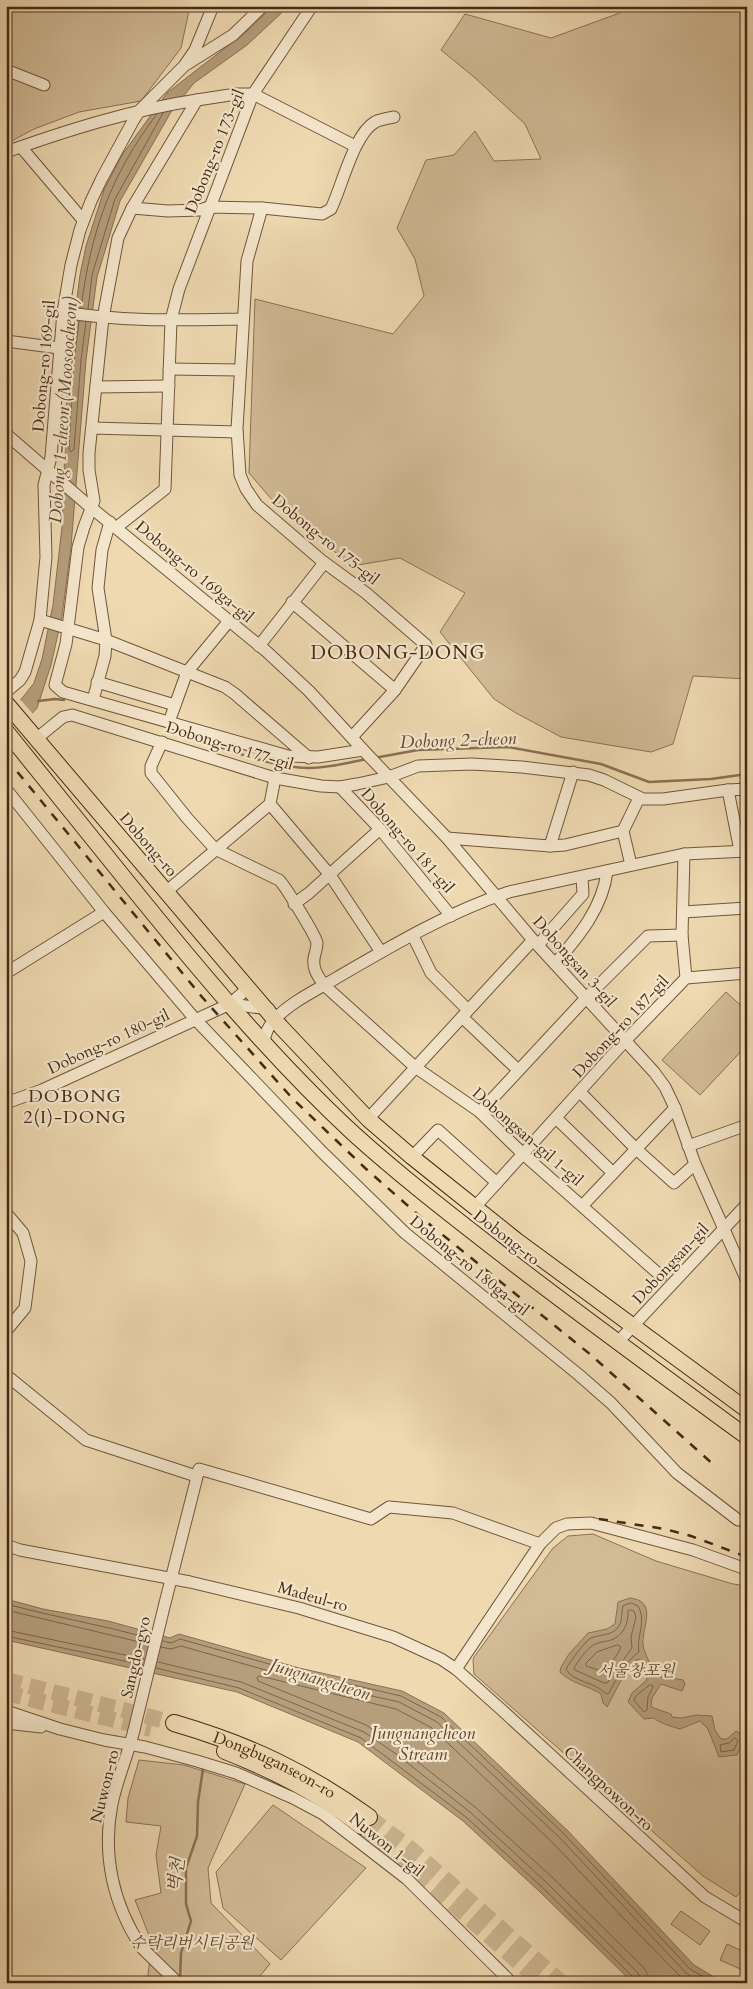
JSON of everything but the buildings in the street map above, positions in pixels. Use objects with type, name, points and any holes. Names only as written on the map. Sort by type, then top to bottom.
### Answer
[{"type":"highway","name":"Dongbuganseon-ro","points":[[172,1728],[272,1772],[365,1821]]},
{"type":"main road","name":"Dobong-ro","points":[[6,703],[248,988],[274,1013],[368,1120],[474,1208],[747,1410]]},
{"type":"main road","name":"Dobong-ro","points":[[6,731],[166,929],[230,1004],[264,1043],[353,1132],[397,1172],[460,1223],[618,1343],[747,1437]]},
{"type":"street","name":"Dobong-ro 169-gil","points":[[6,692],[20,680],[25,672],[42,620],[46,557],[44,484],[50,473],[59,348],[71,265],[84,220],[102,178],[143,110],[184,66],[195,50],[213,6]]},
{"type":"street","name":"Dobong-ro 169-gil","points":[[184,66],[233,35],[263,6]]},
{"type":"street","name":"Dobong-ro 173-gil","points":[[114,525],[165,489],[171,320],[178,289],[253,94],[312,6]]},
{"type":"street","points":[[6,70],[44,85]]},
{"type":"street","points":[[6,152],[75,128],[143,110],[236,94],[253,94],[356,146]]},
{"type":"street","points":[[67,628],[78,547],[94,497],[89,461],[102,318],[115,248],[120,231],[132,208],[193,100]]},
{"type":"street","points":[[132,208],[168,211],[200,210],[209,207],[262,208],[322,214],[331,209],[356,146],[364,132],[376,122],[394,117]]},
{"type":"street","points":[[21,147],[84,220]]},
{"type":"street","name":"Dobong-ro 175-gil","points":[[262,208],[247,261],[237,432],[240,475],[246,489],[257,505],[324,563],[366,593],[426,645],[395,690],[352,737]]},
{"type":"street","points":[[65,313],[102,318],[171,320],[243,319]]},
{"type":"street","points":[[6,341],[59,348]]},
{"type":"street","points":[[170,369],[240,370]]},
{"type":"street","points":[[96,387],[169,386]]},
{"type":"street","points":[[92,428],[237,432]]},
{"type":"street","name":"Dobong-ro 169ga-gil","points":[[6,434],[50,473],[259,646],[309,691],[387,775]]},
{"type":"street","name":"Dobong-ro 169ga-gil","points":[[93,700],[105,656],[106,640],[98,588],[102,550],[114,525]]},
{"type":"street","name":"Dobong-ro 169ga-gil","points":[[259,646],[324,563]]},
{"type":"street","points":[[292,602],[395,690]]},
{"type":"street","points":[[42,620],[106,640],[224,687],[235,694],[309,758]]},
{"type":"street","points":[[169,722],[187,672],[229,621]]},
{"type":"street","name":"Dobong-ro 177-gil","points":[[67,628],[66,644],[55,685],[63,692],[288,756],[309,758],[364,751]]},
{"type":"street","points":[[97,682],[175,705]]},
{"type":"street","name":"Dobong-ro 177-gil","points":[[34,737],[69,715],[275,778],[321,786],[340,787],[418,766],[496,765],[573,772],[604,780],[639,798],[663,799],[747,789]]},
{"type":"street","points":[[162,742],[151,766],[151,772],[215,849],[284,884],[315,937],[317,948],[313,962],[314,969],[324,985]]},
{"type":"street","points":[[550,846],[573,772]]},
{"type":"street","name":"Dobongsan 3-gil","points":[[387,775],[448,838],[495,896],[654,1072],[665,1087],[675,1108],[695,1164],[747,1281]]},
{"type":"street","points":[[167,891],[270,804],[275,778]]},
{"type":"street","name":"Dobong-ro 181-gil","points":[[340,787],[380,829],[451,916]]},
{"type":"street","name":"Dobong-ro 180-gil","points":[[6,789],[104,912],[195,1019]]},
{"type":"street","points":[[728,790],[743,851]]},
{"type":"street","points":[[631,865],[622,831],[639,798]]},
{"type":"street","points":[[270,804],[330,874],[381,952]]},
{"type":"street","points":[[294,904],[380,829]]},
{"type":"street","points":[[448,838],[550,846],[565,845],[622,831]]},
{"type":"street","name":"Dobong-ro 181-gil","points":[[274,1013],[381,952],[495,896],[684,854],[743,851]]},
{"type":"street","points":[[684,854],[682,935],[686,978]]},
{"type":"street","points":[[555,964],[582,932],[600,896],[607,871]]},
{"type":"street","points":[[368,1120],[465,1013],[583,894],[582,877]]},
{"type":"street","points":[[683,912],[747,908]]},
{"type":"street","points":[[6,973],[104,912]]},
{"type":"street","points":[[480,1112],[586,998],[648,936],[682,935]]},
{"type":"street","points":[[413,936],[431,973],[518,1070]]},
{"type":"street","name":"Dobong-ro 187-gil","points":[[474,1208],[625,1041],[686,978],[747,973]]},
{"type":"street","name":"Dobongsan-gil 1-gil","points":[[324,985],[414,1068],[480,1112],[523,1154],[583,1205],[661,1276]]},
{"type":"street","name":"Dobong-ro 180-gil","points":[[6,1103],[42,1090],[230,1004],[248,988]]},
{"type":"street","points":[[230,1004],[274,1013],[264,1043]]},
{"type":"street","name":"Dobong-ro 180ga-gil","points":[[195,1019],[308,1138],[391,1221],[579,1375],[611,1403],[678,1473],[738,1520]]},
{"type":"street","points":[[580,1092],[635,1148],[674,1183],[695,1164]]},
{"type":"street","points":[[583,1205],[612,1172],[675,1108]]},
{"type":"street","points":[[556,1118],[612,1172]]},
{"type":"street","points":[[688,1146],[747,1125]]},
{"type":"street","points":[[412,1157],[438,1130],[497,1183]]},
{"type":"street","name":"Dobongsan-gil","points":[[618,1343],[747,1204]]},
{"type":"street","points":[[6,1213],[23,1233],[31,1261],[31,1275],[25,1308],[6,1331]]},
{"type":"street","points":[[6,1375],[86,1440],[371,1519],[389,1507],[453,1513],[540,1544]]},
{"type":"street","name":"Sangdo-gyo","points":[[131,1744],[197,1472]]},
{"type":"street","points":[[456,1669],[546,1536],[567,1524],[591,1523],[693,1550],[744,1568]]},
{"type":"street","name":"Madeul-ro","points":[[6,1545],[20,1550],[171,1578],[299,1608],[393,1638],[435,1656],[456,1669]]},
{"type":"street","name":"Changpowon-ro","points":[[456,1669],[705,1897],[747,1922]]},
{"type":"street","points":[[6,1711],[60,1729]]},
{"type":"street","points":[[6,1723],[60,1729]]},
{"type":"street","name":"Nuwon 1-gil","points":[[60,1729],[150,1748],[236,1773],[268,1786],[323,1814],[407,1879],[474,1943],[512,1983]]},
{"type":"street","name":"Nuwon-ro","points":[[131,1744],[112,1803],[108,1829],[108,1853],[117,1898],[127,1923],[142,1948],[178,1983]]},
{"type":"green space","points":[[6,6],[190,6],[181,48],[141,101],[79,112],[34,129],[6,144]]},
{"type":"green space","points":[[632,6],[747,6],[747,679],[693,676],[673,744],[651,752],[561,737],[494,699],[440,632],[465,593],[400,558],[352,566],[273,501],[249,473],[255,299],[393,334],[424,296],[415,259],[397,228],[426,160],[454,155],[475,131],[494,161],[541,159],[525,124],[474,77],[441,50],[465,14],[551,38],[617,14]]},
{"type":"green space","points":[[726,992],[747,1011],[747,1045],[700,1095],[662,1060]]},
{"type":"green space","name":"서울창포원","points":[[593,1534],[656,1561],[733,1584],[747,1586],[747,1884],[736,1897],[703,1876],[474,1674],[474,1657],[553,1548],[568,1536]]},
{"type":"green space","name":"수락리버시티공원","points":[[139,1760],[184,1765],[245,1784],[208,1868],[211,1903],[270,1964],[254,1983],[147,1983],[152,1943],[135,1900],[161,1893],[156,1855],[161,1826],[126,1822],[128,1798]]},
{"type":"green space","points":[[273,1805],[366,1868],[281,1960],[223,1908],[216,1872]]},
{"type":"green space","points":[[681,1911],[710,1931],[700,1945],[671,1924]]},
{"type":"green space","points":[[727,1944],[747,1953],[747,1972],[720,1960]]},
{"type":"water","points":[[273,6],[289,6],[247,45],[194,83],[171,112],[120,201],[97,277],[86,360],[71,547],[62,616],[51,665],[37,708],[27,719],[6,714],[34,683],[42,659],[53,605],[62,527],[68,369],[80,275],[86,246],[104,190],[122,155],[167,93],[247,31]]},
{"type":"water","points":[[630,1598],[639,1600],[644,1604],[646,1610],[647,1617],[643,1645],[652,1672],[660,1676],[683,1680],[685,1684],[682,1691],[661,1684],[652,1698],[651,1707],[671,1714],[672,1717],[712,1716],[715,1730],[721,1739],[727,1739],[736,1731],[741,1734],[744,1740],[737,1755],[719,1757],[708,1729],[700,1721],[680,1729],[654,1718],[644,1719],[628,1702],[632,1693],[647,1680],[640,1659],[636,1660],[620,1682],[607,1707],[603,1703],[601,1694],[560,1672],[569,1654],[588,1633],[607,1629],[615,1624],[618,1602]]},
{"type":"water","name":"Jungnangcheon Stream","points":[[6,1599],[43,1609],[108,1621],[170,1638],[179,1634],[299,1668],[402,1691],[444,1713],[568,1831],[694,1965],[724,1983],[633,1983],[540,1892],[463,1821],[358,1742],[237,1692],[6,1640]]},
{"type":"pier","points":[[19,698],[34,715],[6,738],[6,711]]},
{"type":"waterway","name":"Dobong 2-cheon","points":[[38,701],[64,700]]},
{"type":"waterway","name":"Dobong 2-cheon","points":[[201,741],[254,758],[296,767],[324,767],[367,759]]},
{"type":"waterway","name":"Dobong 2-cheon","points":[[374,758],[418,750],[508,747],[601,764],[649,782],[711,779],[747,774]]},
{"type":"waterway","name":"벽천","points":[[180,1979],[181,1953],[191,1921],[186,1904],[186,1868],[197,1836],[198,1802],[203,1769]]},
{"type":"tunnel","points":[[738,1520],[747,1526]]},
{"type":"tunnel","points":[[6,1680],[174,1723]]},
{"type":"tunnel","points":[[6,1693],[151,1729]]},
{"type":"tunnel","points":[[369,1817],[412,1850],[562,1983]]},
{"type":"tunnel","points":[[361,1826],[405,1861],[542,1983]]},
{"type":"railway","points":[[6,758],[202,997],[292,1098],[365,1168],[423,1219],[591,1355],[715,1466]]},
{"type":"railway","points":[[599,1519],[665,1529],[691,1536],[747,1557]]},
{"type":"district","name":"DOBONG-DONG","points":[[398,652]]},
{"type":"district","name":"DOBONG 2(I)-DONG","points":[[75,1106]]},
{"type":"water label","name":"Dobong 1-cheon (Moosoocheon)","points":[[63,410]]},
{"type":"water label","name":"Jungnangcheon","points":[[320,1679]]}]
